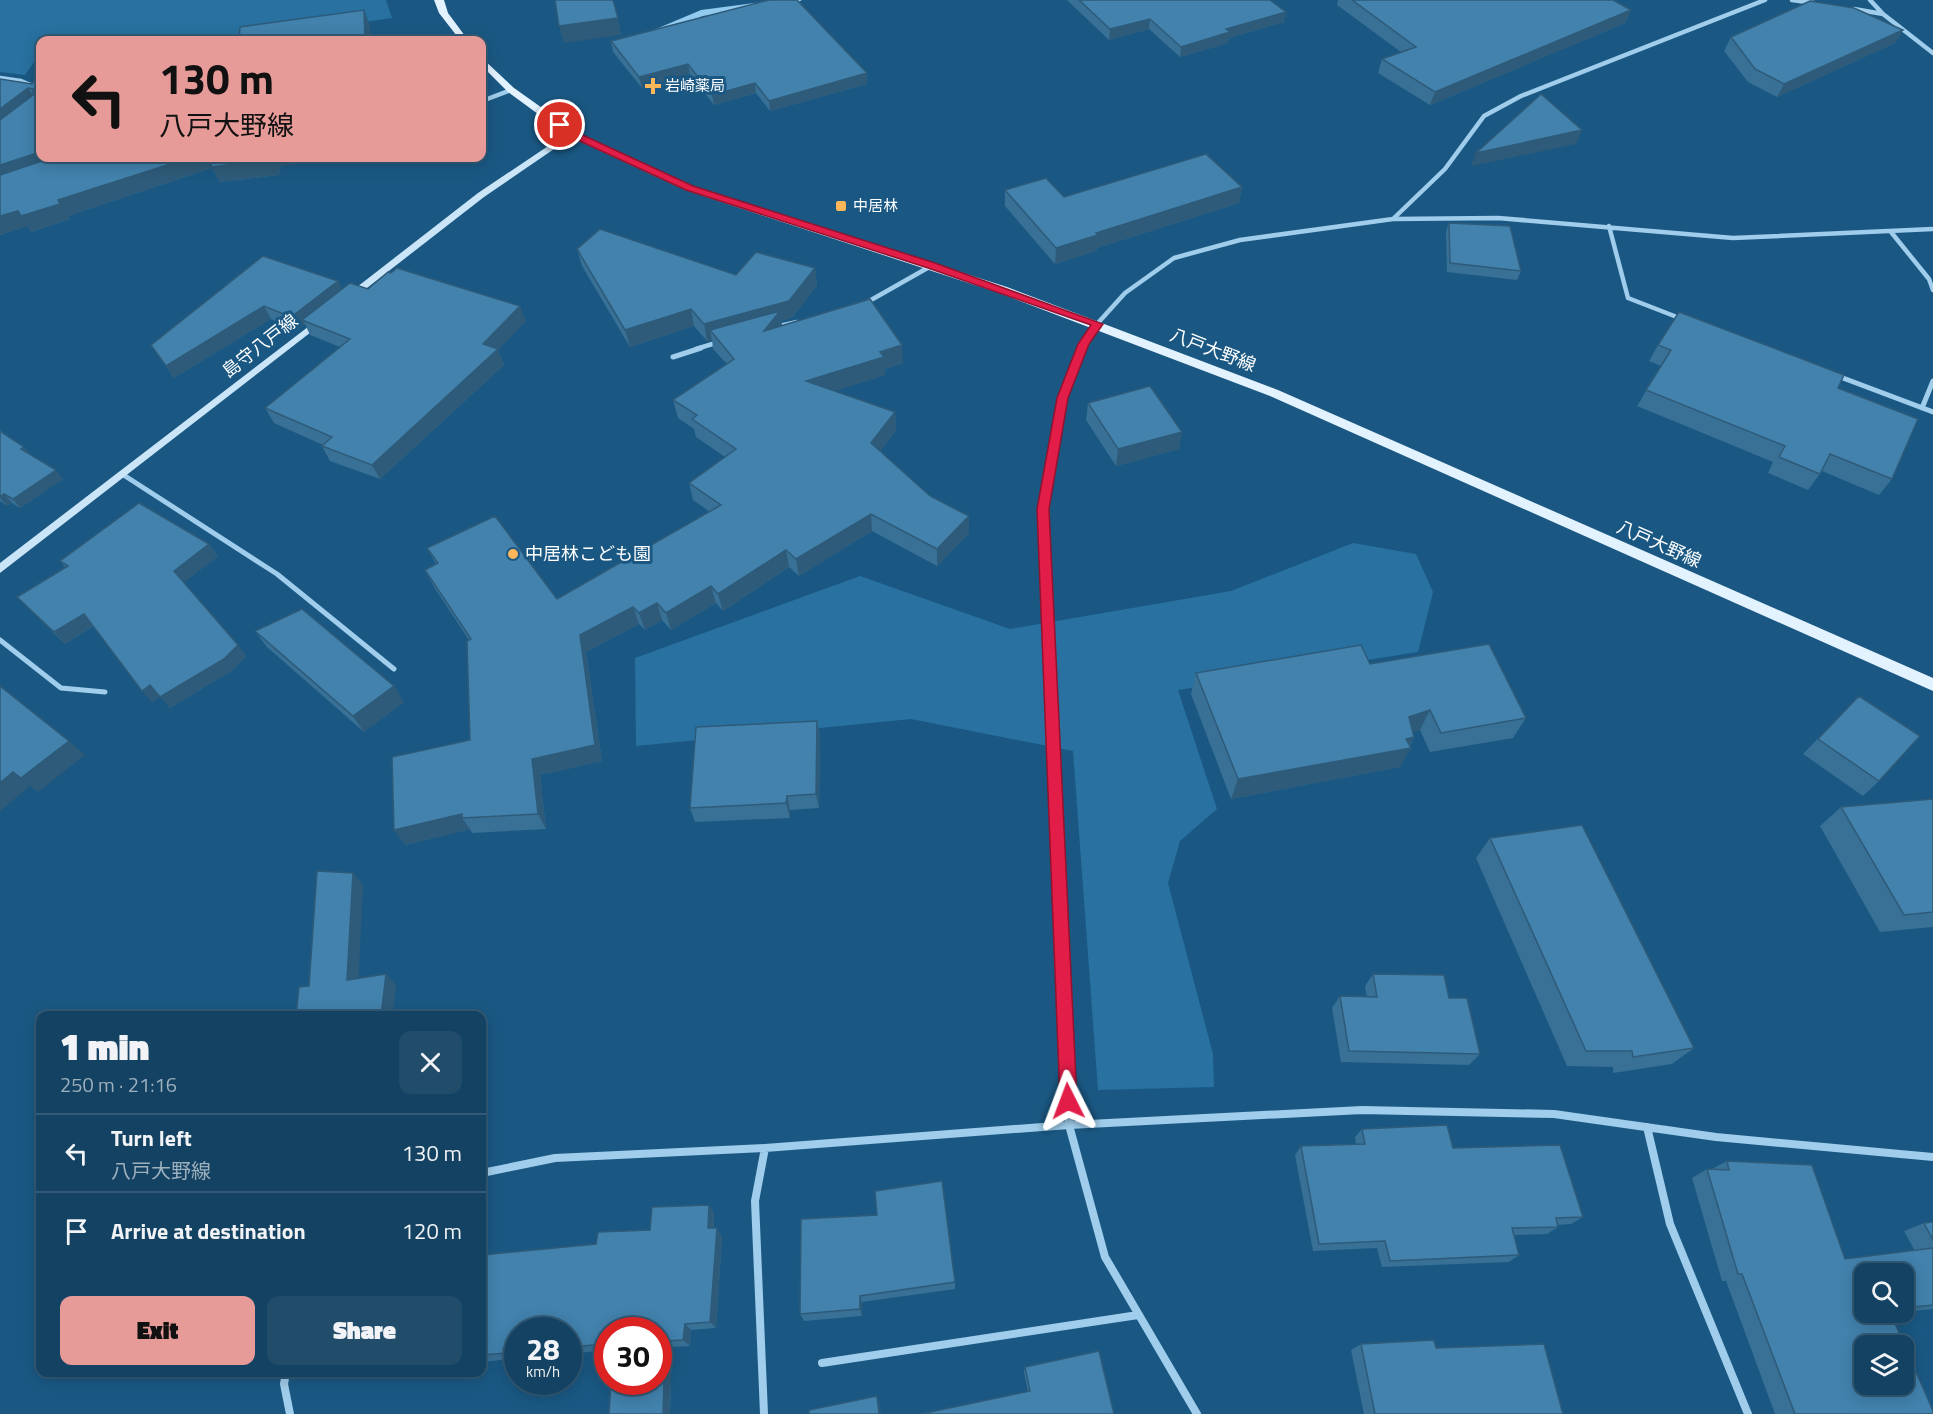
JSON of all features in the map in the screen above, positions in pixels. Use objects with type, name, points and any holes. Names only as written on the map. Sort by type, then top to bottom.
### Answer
[{"type":"main road","points":[[439,0],[444,13],[461,36]]},
{"type":"main road","name":"八戸大野線","points":[[486,65],[512,90],[572,134],[689,188],[931,265],[1097,324],[1274,393],[1933,685]]},
{"type":"main road","points":[[339,305],[481,195],[572,134]]},
{"type":"main road","name":"島守八戸線","points":[[0,568],[330,313]]},
{"type":"street","points":[[1394,219],[1445,169],[1484,116],[1549,84],[1766,0]]},
{"type":"street","points":[[1792,0],[1815,3]]},
{"type":"street","points":[[1870,0],[1883,14],[1933,53]]},
{"type":"street","points":[[1849,9],[1883,14]]},
{"type":"street","points":[[0,78],[21,81],[36,87]]},
{"type":"street","points":[[486,100],[512,90]]},
{"type":"street","points":[[1197,1414],[1105,1257],[1069,1125],[1043,509],[1062,398],[1084,344],[1097,324],[1125,293],[1174,258],[1240,240],[1394,219],[1498,218],[1733,238],[1933,229]]},
{"type":"street","points":[[1609,226],[1628,298],[1693,323]]},
{"type":"street","points":[[1891,232],[1929,279],[1933,290]]},
{"type":"street","points":[[856,308],[931,265]]},
{"type":"street","points":[[770,328],[802,321]]},
{"type":"street","points":[[674,357],[727,340]]},
{"type":"street","points":[[1824,371],[1933,412]]},
{"type":"street","points":[[1922,408],[1933,381]]},
{"type":"street","points":[[122,474],[277,574],[394,669]]},
{"type":"street","points":[[0,640],[61,688],[105,692]]},
{"type":"street","points":[[486,1172],[555,1158],[765,1148],[1069,1125],[1362,1110],[1554,1114],[1716,1137],[1933,1157]]},
{"type":"street","points":[[1647,1127],[1670,1224],[1748,1414]]},
{"type":"street","points":[[764,1414],[755,1201],[765,1148]]},
{"type":"street","points":[[822,1363],[1138,1315]]},
{"type":"street","points":[[285,1377],[284,1384],[290,1414]]},
{"type":"shaded area","points":[[0,0],[386,0],[392,18],[265,36],[36,36],[36,62],[25,75],[0,72]]},
{"type":"shaded area","points":[[1353,543],[1416,554],[1433,592],[1418,652],[1178,690],[1217,809],[1180,841],[1168,883],[1213,1054],[1214,1087],[1098,1090],[1073,751],[911,719],[636,746],[635,658],[860,576],[1010,629],[1231,591]]},
{"type":"building","points":[[555,0],[613,0],[618,18],[559,26]]},
{"type":"building","points":[[769,0],[797,0],[867,73],[769,101],[755,83],[712,95],[688,64],[639,77],[611,41]]},
{"type":"building","points":[[1079,0],[1270,0],[1286,12],[1226,29],[1230,32],[1181,47],[1150,19],[1110,29]]},
{"type":"building","points":[[1352,0],[1613,0],[1631,10],[1435,92],[1382,59],[1416,47]]},
{"type":"building","points":[[1810,1],[1854,8],[1903,30],[1784,84],[1755,69],[1731,37]]},
{"type":"building","points":[[364,10],[365,36],[239,36],[240,27]]},
{"type":"building","points":[[36,78],[36,153],[0,165],[0,120],[33,95],[34,89],[28,88],[0,109],[0,79],[32,84]]},
{"type":"building","points":[[1541,94],[1582,130],[1476,153]]},
{"type":"building","points":[[1206,154],[1242,187],[1056,248],[1005,190],[1046,178],[1064,197]]},
{"type":"building","points":[[39,162],[177,162],[58,200],[60,204],[21,216],[18,211],[0,216],[0,175]]},
{"type":"building","points":[[212,162],[249,162],[211,167]]},
{"type":"building","points":[[1449,223],[1510,226],[1521,271],[1450,263]]},
{"type":"building","points":[[600,229],[736,275],[756,252],[815,268],[789,301],[704,324],[691,309],[625,330],[577,249]]},
{"type":"building","points":[[263,256],[338,281],[291,317],[264,306],[166,366],[151,345]]},
{"type":"building","points":[[397,268],[520,306],[483,344],[498,349],[372,465],[322,446],[332,437],[265,408],[350,339],[302,320],[350,283],[368,289],[388,272],[391,273]]},
{"type":"building","points":[[870,299],[902,345],[880,352],[884,357],[806,381],[895,412],[871,443],[930,496],[969,516],[937,549],[871,514],[796,559],[786,550],[718,594],[711,586],[666,613],[657,603],[639,613],[633,607],[580,635],[595,745],[532,759],[538,814],[462,818],[462,814],[394,830],[392,757],[470,740],[467,641],[471,639],[425,570],[438,563],[427,548],[495,516],[557,599],[721,505],[689,483],[736,449],[692,419],[697,415],[673,400],[734,359],[710,330],[780,311],[764,331]]},
{"type":"building","points":[[1679,312],[1844,375],[1838,388],[1918,419],[1892,479],[1830,454],[1820,474],[1779,457],[1785,446],[1646,390],[1671,350],[1658,345]]},
{"type":"building","points":[[1150,386],[1182,432],[1118,449],[1088,403]]},
{"type":"building","points":[[0,431],[24,447],[21,449],[56,470],[13,499],[4,494],[0,497]]},
{"type":"building","points":[[139,503],[209,544],[174,571],[238,645],[224,659],[160,697],[150,685],[142,691],[84,614],[54,632],[17,597],[68,566],[60,561]]},
{"type":"building","points":[[302,609],[394,686],[353,716],[255,631]]},
{"type":"building","points":[[1489,644],[1526,718],[1441,733],[1430,710],[1409,717],[1414,737],[1406,739],[1411,748],[1238,779],[1196,673],[1361,645],[1370,664]]},
{"type":"building","points":[[0,686],[69,741],[21,778],[13,772],[0,783]]},
{"type":"building","points":[[1859,696],[1920,736],[1879,781],[1818,739]]},
{"type":"building","points":[[817,721],[816,794],[787,796],[786,803],[690,808],[696,727]]},
{"type":"building","points":[[1933,799],[1933,912],[1904,915],[1841,807]]},
{"type":"building","points":[[1582,825],[1694,1048],[1633,1057],[1632,1051],[1586,1051],[1490,838]]},
{"type":"building","points":[[317,871],[353,873],[347,980],[386,974],[382,1011],[297,1011],[299,987],[309,986]]},
{"type":"building","points":[[1373,974],[1444,975],[1449,998],[1467,998],[1480,1054],[1349,1051],[1340,996],[1377,997]]},
{"type":"building","points":[[1447,1125],[1453,1148],[1560,1145],[1583,1217],[1556,1218],[1558,1227],[1512,1228],[1519,1255],[1390,1261],[1385,1241],[1319,1244],[1301,1146],[1365,1144],[1362,1129]]},
{"type":"building","points":[[1727,1161],[1812,1165],[1845,1259],[1933,1248],[1933,1305],[1914,1307],[1914,1263],[1854,1263],[1854,1323],[1895,1323],[1900,1335],[1854,1335],[1854,1395],[1914,1395],[1914,1367],[1933,1414],[1795,1414],[1742,1274],[1738,1274],[1707,1169],[1729,1170]]},
{"type":"building","points":[[942,1181],[955,1282],[860,1296],[860,1309],[800,1314],[801,1219],[877,1215],[875,1191]]},
{"type":"building","points":[[709,1205],[708,1228],[717,1228],[710,1322],[685,1324],[683,1340],[672,1341],[672,1317],[594,1317],[594,1345],[582,1346],[582,1317],[504,1317],[504,1353],[486,1355],[486,1255],[596,1244],[598,1232],[650,1230],[652,1207]]},
{"type":"building","points":[[1933,1222],[1933,1240],[1924,1223]]},
{"type":"building","points":[[1434,1340],[1436,1348],[1544,1344],[1563,1414],[1375,1414],[1361,1344]]},
{"type":"building","points":[[1099,1351],[1114,1414],[921,1414],[1030,1391],[1025,1367]]},
{"type":"building","points":[[610,1395],[664,1395],[663,1414],[609,1414]]},
{"type":"building","points":[[877,1396],[879,1414],[809,1414],[809,1410]]},
{"type":"waterway","points":[[661,29],[701,13],[797,0]]},
{"type":"place","name":"岩崎薬局","points":[[653,86]]},
{"type":"place","name":"中居林","points":[[841,206]]},
{"type":"place","name":"中居林こども園","points":[[513,554]]},
{"type":"route","points":[[560,125],[572,134],[689,188],[931,265],[1097,324],[1084,344],[1062,398],[1043,509],[1068,1101]]}]
